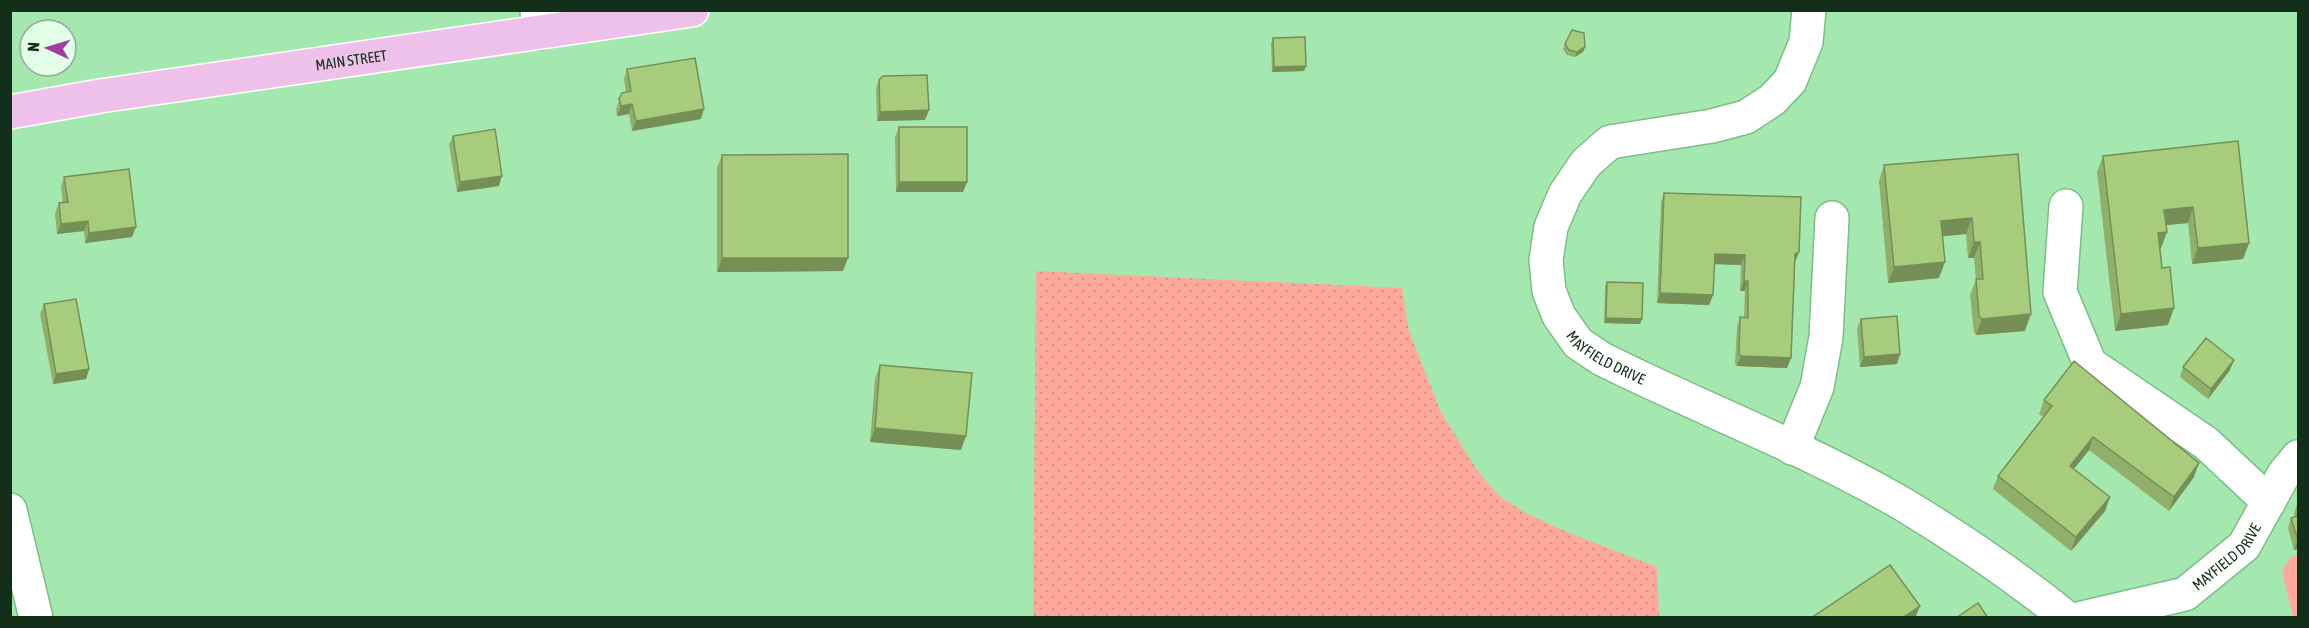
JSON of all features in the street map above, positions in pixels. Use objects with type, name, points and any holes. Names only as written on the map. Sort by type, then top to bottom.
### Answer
[{"type":"main road","name":"MAIN STREET","points":[[10,112],[538,22],[692,10]]},
{"type":"street","name":"MAYFIELD DRIVE","points":[[1809,10],[1806,42],[1790,81],[1772,100],[1746,117],[1712,126],[1610,142],[1586,164],[1565,194],[1551,227],[1545,260],[1549,291],[1559,316],[1578,343],[1602,359],[1792,448],[1904,505],[1986,556],[2067,618]]},
{"type":"street","points":[[2066,206],[2060,292],[2090,364],[2206,443],[2269,502]]},
{"type":"street","points":[[1792,448],[1817,387],[1826,337],[1832,218]]},
{"type":"street","name":"MAYFIELD DRIVE","points":[[2082,618],[2184,594],[2244,546],[2284,474],[2298,457]]},
{"type":"street","points":[[10,510],[36,618]]},
{"type":"shaded area","points":[[1036,271],[1402,288],[1409,331],[1441,412],[1477,470],[1499,496],[1526,513],[1562,530],[1657,567],[1659,617],[1033,617]]},
{"type":"shaded area","points":[[2298,555],[2298,617],[2293,617],[2282,571],[2291,557]]},
{"type":"building","points":[[1572,30],[1584,33],[1585,47],[1577,52],[1569,50],[1565,44]]},
{"type":"building","points":[[1305,37],[1306,66],[1274,67],[1273,38]]},
{"type":"building","points":[[695,58],[704,109],[636,121],[632,104],[621,106],[619,99],[622,93],[631,91],[627,69]]},
{"type":"building","points":[[927,75],[929,110],[880,112],[879,80],[883,76]]},
{"type":"building","points":[[899,127],[967,127],[967,182],[899,182]]},
{"type":"building","points":[[495,129],[502,176],[460,182],[453,136]]},
{"type":"building","points":[[2238,141],[2249,243],[2198,248],[2193,207],[2164,210],[2167,232],[2158,233],[2162,268],[2170,267],[2174,308],[2121,314],[2103,156]]},
{"type":"building","points":[[848,154],[848,258],[722,258],[722,155]]},
{"type":"building","points":[[2018,154],[2031,314],[1982,319],[1979,316],[1976,279],[1983,279],[1980,242],[1974,242],[1972,218],[1941,221],[1945,262],[1894,267],[1884,165]]},
{"type":"building","points":[[129,169],[136,227],[89,233],[88,221],[61,224],[59,203],[68,202],[64,177]]},
{"type":"building","points":[[1664,193],[1801,197],[1799,252],[1795,254],[1791,358],[1741,356],[1739,354],[1740,317],[1748,318],[1748,281],[1744,281],[1745,255],[1715,254],[1713,295],[1660,293]]},
{"type":"building","points":[[1607,282],[1643,283],[1642,319],[1606,318]]},
{"type":"building","points":[[76,299],[89,369],[56,374],[44,304]]},
{"type":"building","points":[[1897,316],[1900,354],[1864,357],[1861,319]]},
{"type":"building","points":[[2206,338],[2234,360],[2211,389],[2183,367]]},
{"type":"building","points":[[2074,361],[2199,463],[2174,497],[2093,437],[2070,466],[2110,497],[2076,537],[1998,476],[2052,406],[2044,400]]},
{"type":"building","points":[[880,365],[972,373],[966,436],[875,428]]},
{"type":"building","points":[[2298,516],[2298,540],[2291,518]]},
{"type":"building","points":[[1890,565],[1920,606],[1902,618],[1811,618]]},
{"type":"building","points":[[1978,603],[1988,618],[1956,618]]}]
